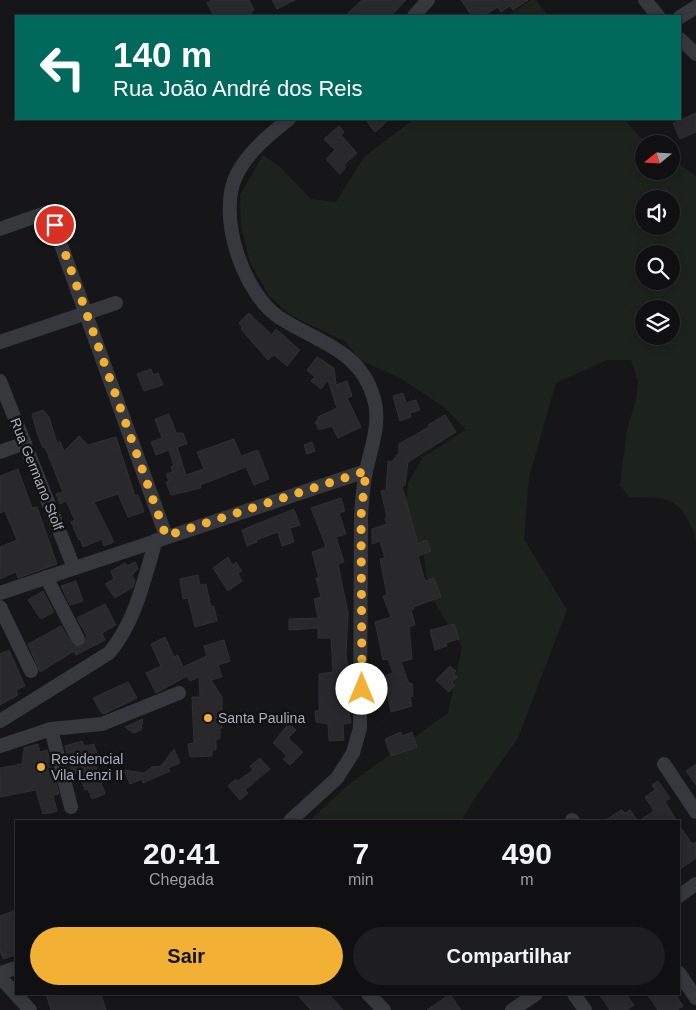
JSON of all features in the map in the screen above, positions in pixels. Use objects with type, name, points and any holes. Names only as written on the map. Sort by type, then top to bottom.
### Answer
[{"type":"street","points":[[415,15],[428,0]]},
{"type":"street","points":[[645,0],[657,15]]},
{"type":"street","points":[[681,16],[696,7]]},
{"type":"street","points":[[681,40],[696,54]]},
{"type":"street","points":[[288,120],[252,152],[236,174],[230,196],[232,226],[238,256],[249,283],[264,304],[279,318],[333,345],[351,360],[366,380],[374,400],[377,420],[366,471],[361,516],[360,728],[353,754],[337,778],[291,820]]},
{"type":"street","points":[[0,229],[45,213],[52,217],[87,313],[161,538],[133,614],[122,637],[109,653],[0,722]]},
{"type":"street","points":[[0,342],[116,303]]},
{"type":"street","name":"Rua Germano Stolf","points":[[0,381],[74,568]]},
{"type":"street","points":[[0,452],[25,443]]},
{"type":"street","points":[[0,592],[366,471]]},
{"type":"street","points":[[46,577],[78,639]]},
{"type":"street","points":[[0,607],[31,671]]},
{"type":"street","points":[[0,746],[51,729],[102,724],[180,693]]},
{"type":"street","points":[[51,729],[71,807]]},
{"type":"street","points":[[664,764],[696,812]]},
{"type":"street","points":[[680,895],[696,884]]},
{"type":"street","points":[[15,968],[0,975],[15,992]]},
{"type":"street","points":[[680,975],[696,998]]},
{"type":"street","points":[[17,995],[30,1010]]},
{"type":"street","points":[[369,995],[384,1010]]},
{"type":"street","points":[[512,1010],[534,995]]},
{"type":"street","points":[[575,995],[585,1010]]},
{"type":"shaded area","points":[[531,0],[536,0],[547,15],[508,15]]},
{"type":"shaded area","points":[[413,120],[625,120],[638,135],[635,135],[635,180],[680,180],[680,165],[696,176],[696,540],[686,516],[680,508],[665,500],[629,497],[620,485],[627,430],[636,400],[638,381],[631,360],[607,360],[556,383],[529,477],[524,539],[567,610],[518,738],[462,820],[310,820],[348,785],[448,713],[462,647],[429,593],[423,550],[405,515],[408,483],[423,457],[466,430],[444,407],[400,378],[360,360],[346,342],[292,316],[269,296],[250,262],[241,226],[240,195],[263,155],[280,167],[311,199],[336,202],[364,157]]},
{"type":"building","points":[[212,0],[249,0],[254,10],[251,11],[253,15],[213,15],[207,3]]},
{"type":"building","points":[[272,0],[295,0],[277,9]]},
{"type":"building","points":[[362,0],[406,0],[392,15],[346,15]]},
{"type":"building","points":[[461,0],[528,0],[513,10],[510,6],[501,12],[498,7],[486,15],[471,15]]},
{"type":"building","points":[[696,113],[696,132],[680,139],[680,135],[678,135],[673,123]]},
{"type":"building","points":[[366,120],[389,120],[375,132]]},
{"type":"building","points":[[339,126],[344,132],[341,135],[357,153],[344,165],[346,167],[340,174],[326,159],[335,150],[324,139]]},
{"type":"building","points":[[249,313],[272,335],[276,329],[300,350],[287,366],[274,355],[268,360],[241,329],[242,327],[239,323]]},
{"type":"building","points":[[317,357],[334,368],[336,385],[347,381],[352,396],[347,398],[361,427],[338,438],[332,426],[319,430],[315,422],[318,420],[318,417],[337,408],[328,380],[321,389],[311,381],[315,377],[307,370]]},
{"type":"building","points":[[151,369],[153,375],[158,373],[163,385],[144,391],[137,374]]},
{"type":"building","points":[[403,393],[406,403],[416,400],[420,410],[410,413],[411,417],[400,421],[393,396]]},
{"type":"building","points":[[43,410],[49,417],[57,443],[60,441],[64,451],[79,436],[88,445],[116,437],[135,496],[138,495],[144,512],[128,517],[118,494],[94,502],[114,542],[104,546],[102,539],[83,547],[79,540],[71,522],[75,520],[66,501],[60,504],[56,494],[63,492],[45,447],[43,448],[37,433],[32,414]]},
{"type":"building","points":[[169,414],[176,433],[183,433],[187,444],[177,447],[186,475],[204,469],[197,452],[234,439],[241,456],[258,450],[269,479],[254,485],[246,467],[200,485],[201,488],[171,495],[166,482],[169,482],[166,474],[173,472],[171,467],[174,466],[169,450],[156,455],[151,442],[162,438],[155,419]]},
{"type":"building","points":[[445,415],[456,432],[408,462],[405,485],[402,486],[418,543],[427,540],[431,551],[418,556],[425,581],[434,578],[441,597],[413,607],[414,609],[411,610],[415,625],[409,627],[412,659],[401,662],[409,684],[412,683],[413,696],[410,697],[412,706],[391,712],[387,690],[384,691],[379,678],[393,673],[388,659],[383,660],[375,622],[391,617],[383,596],[387,595],[380,559],[385,558],[380,541],[372,544],[372,529],[387,524],[381,491],[386,490],[388,461],[391,462],[399,453],[399,444],[429,427],[428,425]]},
{"type":"building","points":[[312,442],[315,451],[307,454],[304,445]]},
{"type":"building","points":[[18,469],[32,508],[37,507],[57,564],[18,578],[16,572],[0,579],[0,547],[17,540],[5,511],[0,513],[0,476]]},
{"type":"building","points":[[341,498],[345,511],[339,513],[346,534],[336,537],[344,562],[338,564],[348,613],[346,655],[349,678],[348,706],[351,723],[343,724],[344,740],[329,741],[328,724],[316,722],[315,711],[319,711],[319,674],[333,672],[331,638],[318,638],[318,628],[289,630],[289,619],[318,618],[314,599],[321,597],[316,578],[319,578],[312,552],[326,547],[311,508]]},
{"type":"building","points":[[294,509],[300,525],[290,528],[294,542],[282,546],[278,532],[256,540],[257,542],[247,546],[242,530]]},
{"type":"building","points":[[228,557],[232,565],[236,562],[242,571],[238,573],[242,581],[228,591],[213,568]]},
{"type":"building","points":[[135,562],[138,569],[132,575],[135,581],[133,587],[115,598],[105,584],[114,579],[111,571],[125,563],[127,566]]},
{"type":"building","points":[[198,575],[200,585],[206,584],[211,607],[214,606],[217,621],[195,627],[188,598],[183,599],[180,579]]},
{"type":"building","points":[[76,581],[83,601],[70,605],[61,586]]},
{"type":"building","points":[[43,591],[54,612],[41,619],[28,600]]},
{"type":"building","points":[[105,604],[116,625],[102,633],[105,640],[76,655],[74,651],[40,672],[28,644],[61,626],[73,646],[82,646],[87,636],[77,618]]},
{"type":"building","points":[[454,624],[459,639],[446,643],[447,646],[435,650],[430,630]]},
{"type":"building","points":[[165,637],[174,657],[178,655],[183,667],[207,656],[204,646],[224,640],[230,661],[218,665],[222,677],[211,680],[222,697],[222,728],[220,728],[220,738],[216,740],[216,750],[212,750],[212,756],[190,757],[188,744],[194,743],[192,697],[200,697],[199,677],[190,681],[187,676],[156,693],[146,673],[161,666],[151,644]]},
{"type":"building","points":[[9,650],[25,686],[16,690],[18,695],[0,705],[0,654]]},
{"type":"building","points":[[450,666],[456,671],[454,674],[457,677],[452,682],[455,685],[449,692],[436,680]]},
{"type":"building","points":[[128,682],[137,698],[104,714],[101,712],[93,698]]},
{"type":"building","points":[[143,719],[141,730],[133,733],[125,727]]},
{"type":"building","points":[[289,723],[296,730],[288,738],[303,752],[290,765],[283,759],[287,756],[273,743]]},
{"type":"building","points":[[401,732],[402,736],[412,732],[417,747],[391,756],[385,739]]},
{"type":"building","points":[[82,741],[85,746],[94,744],[100,765],[96,767],[105,794],[92,799],[88,789],[85,790],[79,772],[72,775],[65,746]]},
{"type":"building","points":[[38,744],[40,752],[47,750],[59,794],[53,795],[57,811],[43,814],[36,790],[0,797],[0,768],[22,764],[24,748]]},
{"type":"building","points":[[174,749],[180,763],[168,768],[170,771],[143,783],[142,779],[130,784],[124,770],[144,773],[152,767],[161,766]]},
{"type":"building","points":[[260,758],[270,769],[245,790],[248,793],[240,800],[228,786],[236,779],[238,781],[253,770],[250,766]]},
{"type":"building","points":[[696,764],[696,785],[686,771]]},
{"type":"building","points":[[658,781],[670,798],[665,802],[676,820],[640,820],[654,811],[645,797],[655,790],[652,785]]},
{"type":"building","points":[[622,810],[625,813],[630,810],[637,820],[606,820]]},
{"type":"building","points":[[680,826],[692,844],[696,842],[696,858],[680,869]]},
{"type":"building","points":[[15,910],[15,955],[3,959],[0,950],[0,916]]},
{"type":"building","points":[[46,995],[101,995],[106,1010],[51,1010]]},
{"type":"building","points":[[298,995],[330,995],[343,1010],[311,1010]]},
{"type":"building","points":[[451,995],[461,1010],[427,1010]]},
{"type":"building","points":[[600,995],[627,995],[634,1005],[627,1010],[610,1010]]},
{"type":"building","points":[[648,995],[676,995],[683,1006],[676,1010],[658,1010]]},
{"type":"place","name":"Santa Paulina","points":[[208,718]]},
{"type":"place","name":"Residencial Vila Lenzi II","points":[[41,767]]},
{"type":"route","points":[[55,225],[166,536],[366,471],[362,490],[361,516],[362,689]]}]
